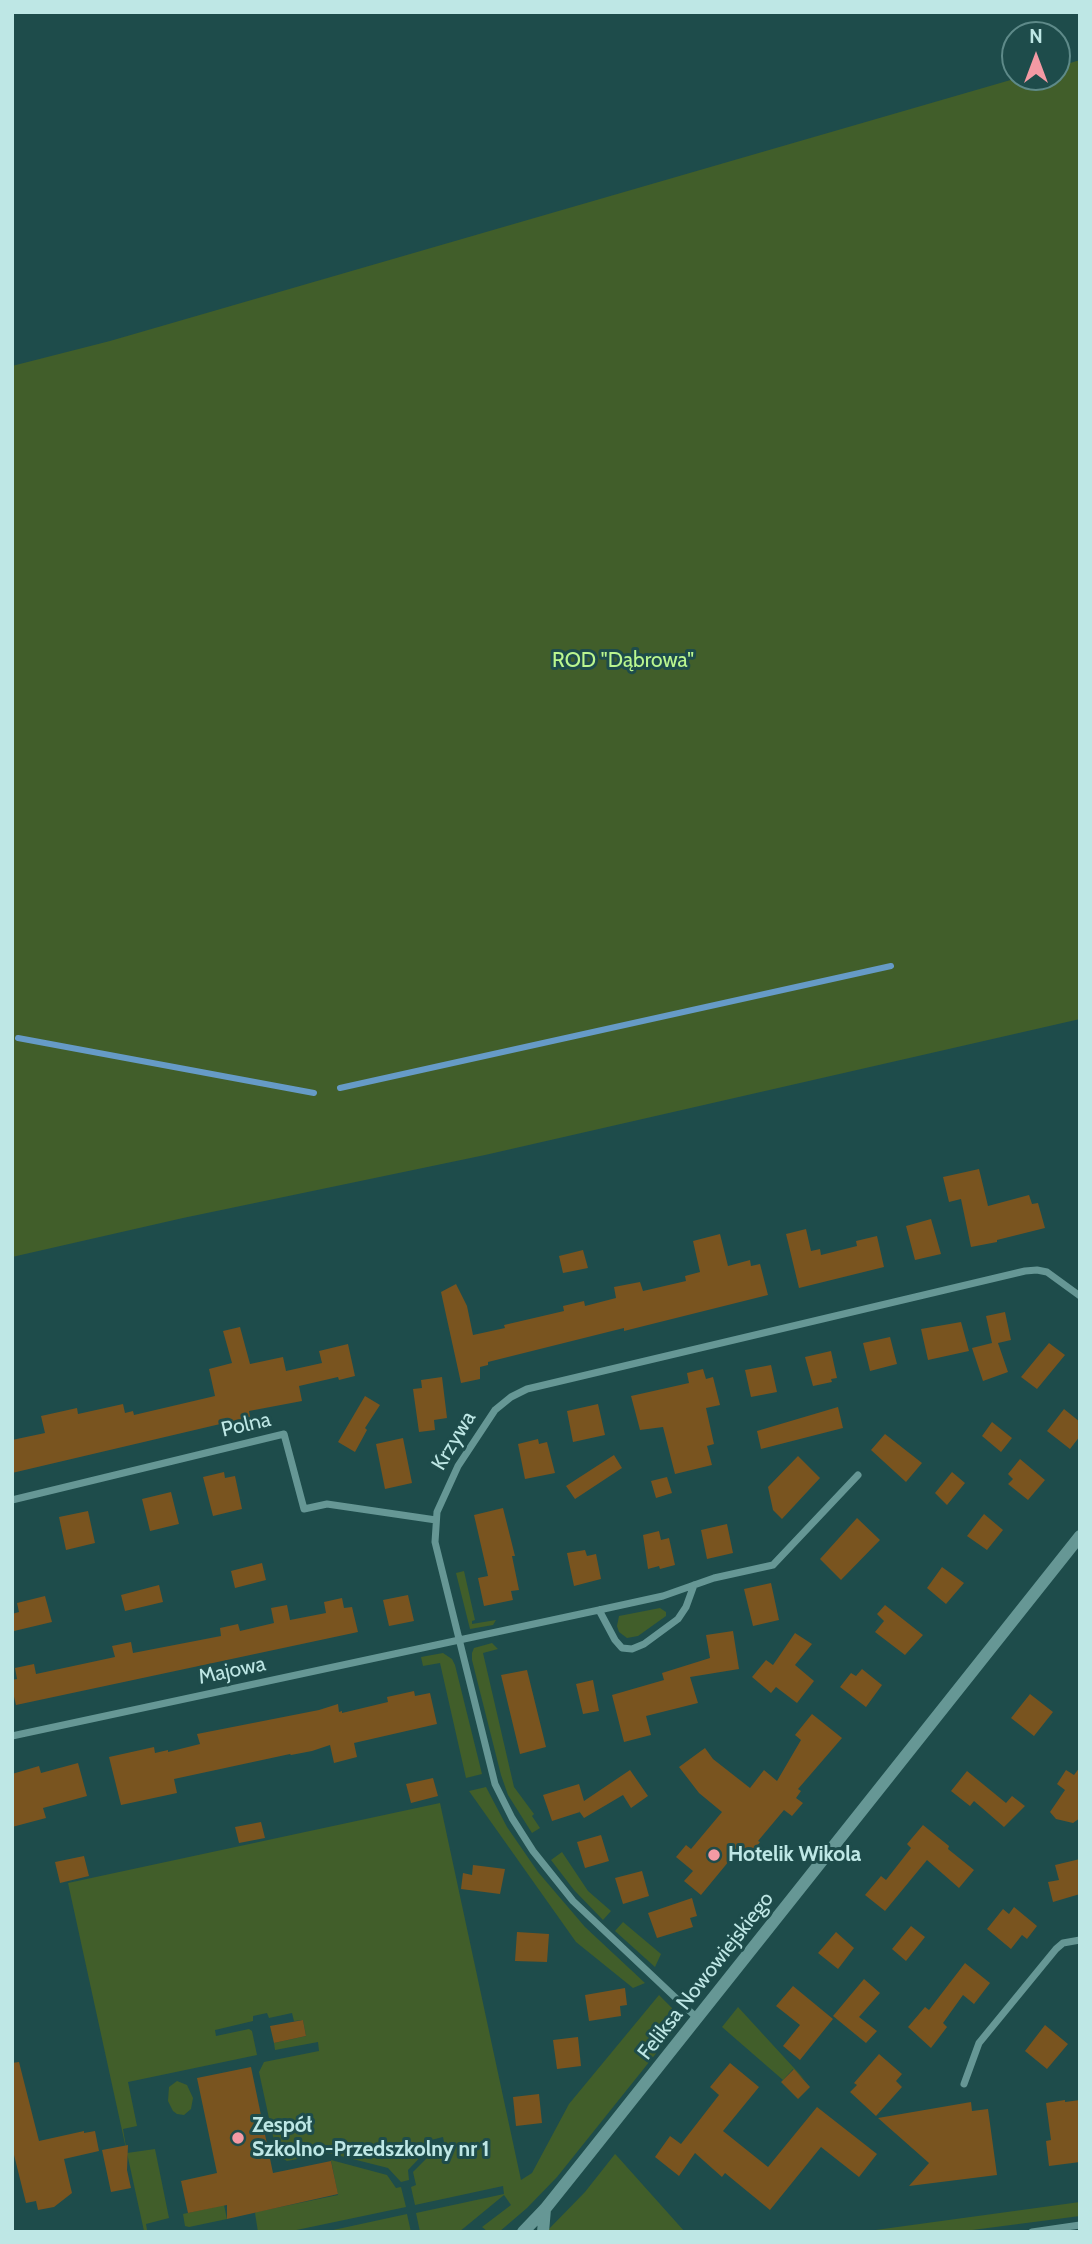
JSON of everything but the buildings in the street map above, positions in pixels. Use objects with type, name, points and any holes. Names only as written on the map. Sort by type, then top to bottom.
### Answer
[{"type":"street","name":"Krzywa","points":[[697,2018],[573,1901],[548,1872],[501,1799],[491,1772],[438,1557],[436,1520],[446,1490],[473,1440],[502,1403],[527,1390],[1025,1271],[1046,1272],[1080,1296]]},
{"type":"street","name":"Polna","points":[[12,1500],[284,1434],[304,1509],[327,1504],[436,1520]]},
{"type":"street","name":"Majowa","points":[[12,1736],[599,1611],[663,1596],[714,1578],[773,1565],[858,1475]]},
{"type":"street","name":"Feliksa Nowowiejskiego","points":[[523,2232],[545,2209],[1080,1536]]},
{"type":"street","points":[[599,1611],[615,1640],[622,1648],[632,1649],[644,1644],[677,1619],[686,1607],[694,1585]]},
{"type":"street","points":[[964,2084],[979,2043],[1056,1949],[1063,1943],[1080,1940]]},
{"type":"street","points":[[543,2232],[545,2209]]},
{"type":"street","points":[[1032,2232],[1080,2225]]},
{"type":"green space","name":"ROD \"Dąbrowa\"","points":[[1080,60],[1080,1019],[485,1155],[12,1257],[12,366],[110,341],[1001,83],[1001,91],[1071,91],[1071,63]]},
{"type":"green space","points":[[464,1571],[475,1620],[472,1624],[496,1620],[493,1625],[470,1629],[456,1573]]},
{"type":"green space","points":[[660,1608],[666,1612],[666,1616],[638,1636],[627,1638],[619,1632],[619,1616]]},
{"type":"green space","points":[[492,1643],[498,1649],[483,1653],[514,1787],[534,1814],[532,1816],[540,1828],[532,1833],[508,1795],[501,1775],[472,1660],[474,1648]]},
{"type":"green space","points":[[443,1653],[452,1659],[455,1665],[482,1774],[466,1778],[440,1663],[423,1666],[421,1657]]},
{"type":"green space","points":[[486,1787],[507,1827],[538,1872],[585,1927],[645,1983],[633,1988],[576,1942],[469,1791]]},
{"type":"green space","points":[[440,1803],[521,2180],[532,2173],[569,2104],[659,1995],[672,2008],[678,2026],[557,2177],[499,2232],[488,2232],[482,2227],[511,2205],[504,2195],[459,2232],[420,2232],[416,2213],[504,2194],[503,2186],[415,2205],[411,2187],[416,2185],[413,2172],[433,2152],[435,2159],[447,2156],[443,2137],[431,2140],[432,2145],[408,2170],[409,2180],[401,2182],[388,2168],[329,2153],[287,2161],[277,2155],[259,2072],[264,2062],[319,2051],[318,2042],[275,2050],[274,2043],[306,2036],[303,2020],[294,2021],[292,2013],[269,2018],[267,2013],[253,2016],[253,2021],[215,2030],[216,2036],[249,2029],[252,2031],[257,2055],[128,2082],[137,2126],[123,2129],[127,2153],[155,2149],[169,2218],[146,2224],[147,2230],[144,2231],[68,1883]]},
{"type":"green space","points":[[562,1852],[588,1891],[611,1911],[603,1920],[574,1890],[551,1860]]},
{"type":"green space","points":[[623,1922],[661,1954],[655,1967],[615,1931]]},
{"type":"green space","points":[[738,2007],[805,2080],[793,2069],[783,2080],[722,2027]]},
{"type":"green space","points":[[177,2081],[187,2085],[193,2098],[191,2109],[184,2115],[173,2111],[168,2101],[169,2087]]},
{"type":"green space","points":[[615,2154],[685,2232],[546,2232],[585,2192]]},
{"type":"green space","points":[[331,2160],[387,2175],[396,2188],[401,2187],[406,2207],[287,2232],[258,2232],[256,2212],[338,2195]]},
{"type":"green space","points":[[1080,2202],[1080,2216],[957,2232],[861,2232]]},
{"type":"green space","points":[[224,2205],[227,2219],[185,2226],[183,2214]]},
{"type":"green space","points":[[407,2214],[411,2232],[324,2232]]},
{"type":"waterway","points":[[340,1088],[891,966]]},
{"type":"waterway","points":[[18,1038],[314,1093]]},
{"type":"place","name":"Hotelik Wikola","points":[[714,1855]]},
{"type":"place","name":"Zespół Szkolno-Przedszkolny nr 1","points":[[238,2138]]}]
